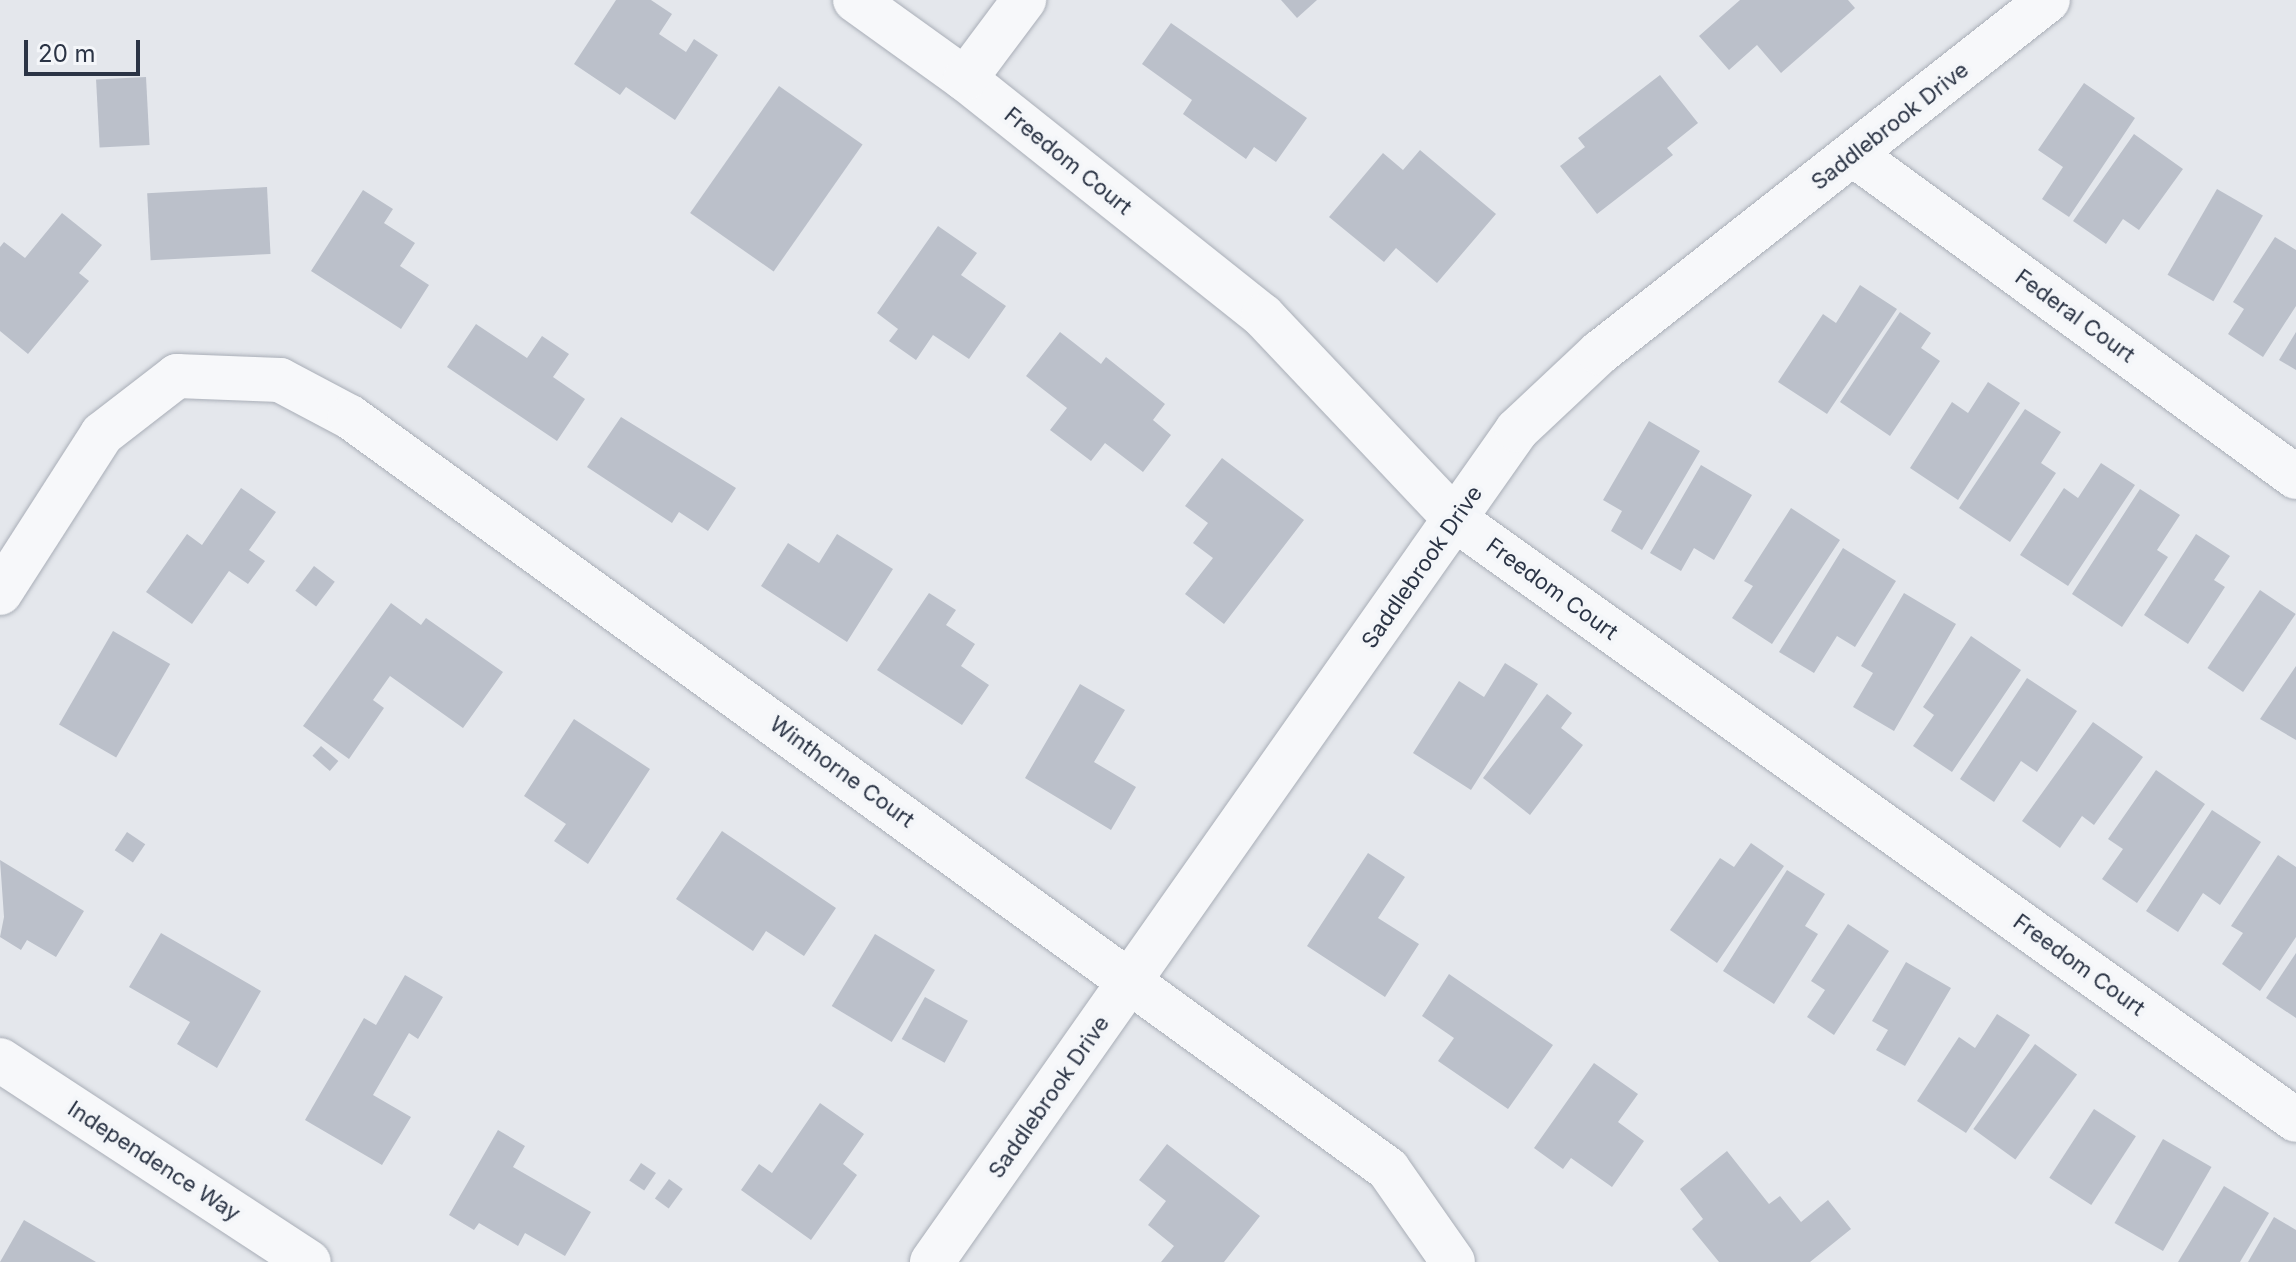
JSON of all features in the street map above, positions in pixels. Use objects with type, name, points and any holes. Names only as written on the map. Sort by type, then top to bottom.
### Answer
[{"type":"street","name":"Freedom Court","points":[[855,0],[965,79],[1263,316],[1456,520],[2296,1120]]},
{"type":"street","points":[[965,79],[1024,0]]},
{"type":"street","name":"Saddlebrook Drive","points":[[932,1262],[1517,430],[1599,353],[2048,0]]},
{"type":"street","name":"Federal Court","points":[[1854,155],[2296,477]]},
{"type":"street","name":"Winthorne Court","points":[[0,593],[102,434],[177,376],[280,380],[350,417],[1388,1169],[1453,1262]]},
{"type":"street","name":"Independence Way","points":[[0,1060],[287,1257]]},
{"type":"building","points":[[616,0],[651,0],[672,14],[659,34],[686,52],[694,39],[718,55],[675,120],[626,87],[620,95],[574,64]]},
{"type":"building","points":[[1281,0],[1317,0],[1297,18]]},
{"type":"building","points":[[1740,0],[1848,0],[1855,8],[1781,73],[1757,45],[1729,70],[1699,36]]},
{"type":"building","points":[[1171,23],[1307,118],[1276,162],[1254,147],[1246,159],[1183,114],[1192,100],[1142,64]]},
{"type":"building","points":[[1660,75],[1698,123],[1667,148],[1673,155],[1597,214],[1560,166],[1585,147],[1578,138]]},
{"type":"building","points":[[146,77],[150,145],[100,148],[96,80]]},
{"type":"building","points":[[2084,83],[2135,118],[2069,217],[2042,199],[2063,167],[2038,150]]},
{"type":"building","points":[[779,86],[863,145],[774,271],[690,213]]},
{"type":"building","points":[[2134,134],[2183,169],[2139,230],[2123,219],[2106,244],[2073,221]]},
{"type":"building","points":[[1420,150],[1496,214],[1437,283],[1396,248],[1384,262],[1329,217],[1383,153],[1403,170]]},
{"type":"building","points":[[267,187],[271,254],[151,260],[147,193]]},
{"type":"building","points":[[2217,189],[2263,216],[2213,301],[2168,275]]},
{"type":"building","points":[[363,190],[393,209],[384,223],[415,243],[400,266],[429,285],[401,329],[311,271]]},
{"type":"building","points":[[62,213],[102,245],[79,273],[89,281],[28,354],[0,331],[0,247],[4,242],[25,258]]},
{"type":"building","points":[[938,226],[977,253],[961,275],[1006,306],[969,359],[933,335],[916,360],[889,341],[898,329],[877,313]]},
{"type":"building","points":[[2275,237],[2296,250],[2296,306],[2263,357],[2228,334],[2244,309],[2233,302]]},
{"type":"building","points":[[1860,285],[1897,309],[1827,414],[1778,382],[1823,314],[1836,323]]},
{"type":"building","points":[[1900,312],[1931,333],[1921,348],[1940,361],[1890,436],[1840,402]]},
{"type":"building","points":[[476,324],[527,358],[542,336],[569,354],[553,377],[585,399],[557,441],[447,367]]},
{"type":"building","points":[[1060,332],[1101,364],[1106,357],[1165,404],[1153,420],[1171,435],[1143,472],[1105,443],[1091,461],[1050,430],[1067,408],[1026,376]]},
{"type":"building","points":[[2296,332],[2296,370],[2279,360]]},
{"type":"building","points":[[1988,382],[2020,403],[1958,500],[1910,468],[1952,402],[1968,413]]},
{"type":"building","points":[[2025,409],[2061,432],[2041,463],[2056,473],[2010,542],[1959,508]]},
{"type":"building","points":[[621,417],[736,488],[708,531],[679,512],[672,523],[587,467]]},
{"type":"building","points":[[1649,421],[1700,451],[1642,550],[1611,531],[1622,511],[1603,500]]},
{"type":"building","points":[[1222,458],[1304,520],[1224,624],[1185,594],[1213,558],[1193,543],[1208,523],[1185,506]]},
{"type":"building","points":[[2101,463],[2135,485],[2068,586],[2020,555],[2064,488],[2078,498]]},
{"type":"building","points":[[1701,465],[1752,495],[1714,560],[1694,548],[1681,571],[1650,553]]},
{"type":"building","points":[[241,488],[276,512],[249,550],[265,561],[248,584],[229,571],[192,624],[146,592],[187,534],[202,545]]},
{"type":"building","points":[[2140,489],[2180,515],[2157,550],[2168,557],[2122,627],[2072,594]]},
{"type":"building","points":[[1791,508],[1840,540],[1772,644],[1732,618],[1753,586],[1744,581]]},
{"type":"building","points":[[837,534],[893,569],[847,642],[761,586],[788,543],[819,563]]},
{"type":"building","points":[[2196,534],[2230,556],[2214,580],[2225,587],[2188,644],[2144,615]]},
{"type":"building","points":[[1843,548],[1896,581],[1855,647],[1837,636],[1814,673],[1779,652]]},
{"type":"building","points":[[314,566],[335,582],[316,606],[295,591]]},
{"type":"building","points":[[2260,590],[2296,614],[2243,692],[2207,668]]},
{"type":"building","points":[[929,593],[956,610],[946,625],[975,644],[961,666],[989,685],[962,725],[877,670]]},
{"type":"building","points":[[1904,593],[1956,624],[1894,731],[1853,707],[1873,673],[1861,666]]},
{"type":"building","points":[[391,603],[421,625],[426,618],[503,672],[463,728],[390,676],[373,700],[384,708],[349,759],[303,726]]},
{"type":"building","points":[[113,631],[170,664],[116,758],[59,725]]},
{"type":"building","points":[[1971,636],[2021,670],[1952,772],[1913,746],[1934,715],[1923,707]]},
{"type":"building","points":[[1505,663],[1538,684],[1471,790],[1413,753],[1459,681],[1484,697]]},
{"type":"building","points":[[2296,666],[2296,740],[2260,719]]},
{"type":"building","points":[[2027,678],[2077,711],[2037,772],[2021,761],[1994,802],[1960,779]]},
{"type":"building","points":[[1080,684],[1125,710],[1094,762],[1136,787],[1111,830],[1025,778]]},
{"type":"building","points":[[1547,694],[1572,713],[1561,728],[1583,745],[1530,815],[1483,778]]},
{"type":"building","points":[[574,719],[650,769],[588,864],[554,841],[566,824],[524,796]]},
{"type":"building","points":[[2093,722],[2143,757],[2094,825],[2082,816],[2060,848],[2022,821]]},
{"type":"building","points":[[321,746],[338,761],[330,771],[312,756]]},
{"type":"building","points":[[2156,770],[2205,804],[2137,903],[2102,879],[2123,849],[2108,839]]},
{"type":"building","points":[[2212,810],[2261,842],[2220,905],[2203,893],[2178,932],[2146,911]]},
{"type":"building","points":[[722,831],[836,908],[804,956],[766,931],[753,951],[676,899]]},
{"type":"building","points":[[127,832],[145,844],[133,863],[115,850]]},
{"type":"building","points":[[1751,843],[1784,866],[1717,963],[1670,930],[1720,858],[1734,867]]},
{"type":"building","points":[[1368,853],[1405,877],[1378,918],[1419,944],[1385,997],[1307,946]]},
{"type":"building","points":[[2278,855],[2296,867],[2296,937],[2260,991],[2222,964],[2243,933],[2231,926]]},
{"type":"building","points":[[0,860],[84,911],[56,957],[27,940],[21,950],[0,937],[4,917]]},
{"type":"building","points":[[1787,870],[1825,894],[1805,926],[1818,934],[1774,1004],[1723,971]]},
{"type":"building","points":[[1848,924],[1889,951],[1834,1035],[1807,1017],[1825,990],[1811,981]]},
{"type":"building","points":[[161,933],[261,991],[217,1068],[177,1044],[190,1022],[129,987]]},
{"type":"building","points":[[875,934],[935,970],[892,1042],[832,1006]]},
{"type":"building","points":[[2296,953],[2296,1018],[2266,998]]},
{"type":"building","points":[[1906,962],[1951,988],[1905,1066],[1876,1050],[1888,1030],[1872,1021]]},
{"type":"building","points":[[1449,974],[1553,1045],[1508,1109],[1438,1061],[1454,1038],[1422,1016]]},
{"type":"building","points":[[405,975],[443,997],[418,1039],[409,1033],[373,1095],[411,1117],[382,1165],[305,1120],[364,1018],[376,1025]]},
{"type":"building","points":[[925,997],[968,1021],[945,1063],[902,1039]]},
{"type":"building","points":[[1997,1014],[2030,1035],[1966,1133],[1917,1101],[1959,1037],[1975,1048]]},
{"type":"building","points":[[2035,1044],[2077,1075],[2015,1160],[1973,1129]]},
{"type":"building","points":[[1594,1063],[1638,1094],[1618,1122],[1644,1141],[1612,1187],[1571,1158],[1563,1169],[1534,1148]]},
{"type":"building","points":[[820,1103],[864,1134],[843,1164],[857,1175],[811,1240],[741,1190],[759,1164],[772,1173]]},
{"type":"building","points":[[2094,1109],[2136,1136],[2091,1205],[2049,1178]]},
{"type":"building","points":[[498,1130],[525,1146],[513,1167],[591,1212],[565,1256],[525,1233],[518,1246],[479,1223],[474,1230],[449,1215]]},
{"type":"building","points":[[2163,1139],[2211,1167],[2163,1251],[2114,1223]]},
{"type":"building","points":[[1167,1144],[1260,1216],[1224,1262],[1161,1262],[1174,1246],[1148,1225],[1166,1201],[1139,1180]]},
{"type":"building","points":[[1727,1151],[1769,1204],[1780,1196],[1801,1222],[1828,1200],[1851,1229],[1810,1262],[1719,1262],[1692,1229],[1703,1219],[1680,1189]]},
{"type":"building","points":[[641,1163],[656,1173],[644,1190],[629,1180]]},
{"type":"building","points":[[669,1179],[683,1189],[669,1208],[655,1198]]},
{"type":"building","points":[[2224,1186],[2269,1213],[2240,1262],[2178,1262]]},
{"type":"building","points":[[2274,1217],[2296,1230],[2296,1262],[2248,1262]]},
{"type":"building","points":[[24,1220],[96,1262],[0,1262]]}]
